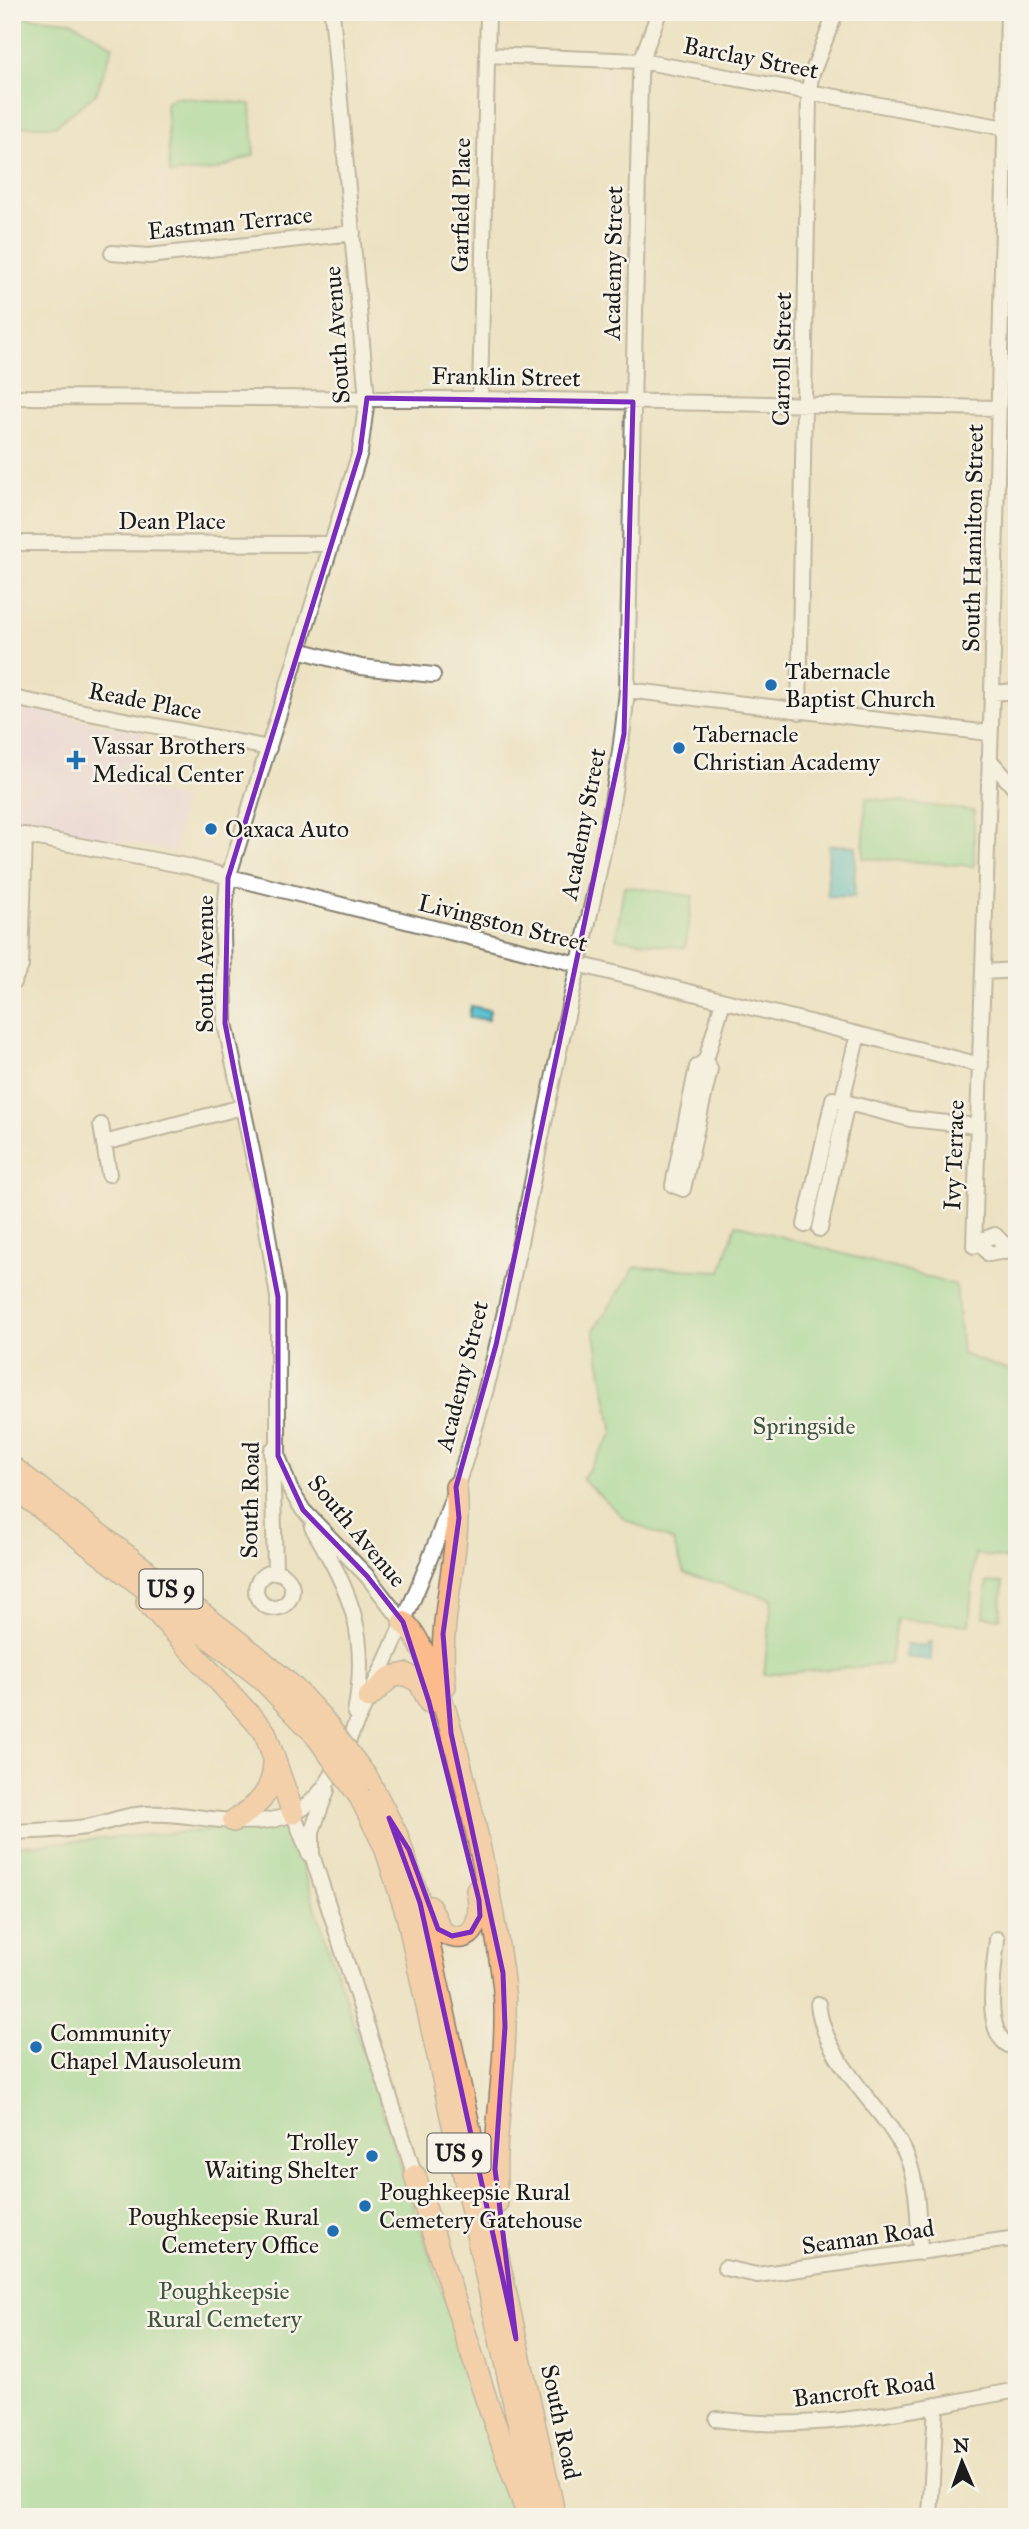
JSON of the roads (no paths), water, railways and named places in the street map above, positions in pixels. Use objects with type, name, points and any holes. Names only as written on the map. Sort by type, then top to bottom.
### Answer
[{"type":"highway","name":"US 9","points":[[12,1467],[253,1653],[294,1688],[318,1726],[389,1818],[422,1912],[516,2339]]},
{"type":"highway","name":"US 9","points":[[12,1486],[260,1677],[318,1726]]},
{"type":"highway","points":[[451,1733],[442,1646],[459,1518],[456,1487]]},
{"type":"highway","points":[[107,1559],[261,1726],[274,1752],[293,1813]]},
{"type":"highway","points":[[389,1818],[409,1850],[439,1928],[452,1936],[471,1931],[479,1921],[480,1904],[429,1702],[402,1622]]},
{"type":"highway","points":[[402,1622],[413,1630],[425,1654],[451,1733],[495,1920],[503,1973],[505,2036],[496,2115],[495,2169],[516,2339]]},
{"type":"highway","points":[[368,1699],[391,1677],[406,1674],[420,1683],[429,1702]]},
{"type":"highway","points":[[233,1821],[253,1809],[266,1795],[273,1777],[274,1752]]},
{"type":"highway","name":"US 9","points":[[364,1788],[407,1915],[539,2517]]},
{"type":"highway","points":[[415,2176],[486,2402],[528,2517]]},
{"type":"highway","name":"South Road","points":[[516,2339],[555,2517]]},
{"type":"street","name":"South Avenue","points":[[293,1813],[315,1798],[335,1769],[402,1622],[373,1581],[295,1499],[281,1467],[277,1428],[278,1297],[266,1219],[225,1023],[223,933],[228,878],[360,452],[367,398],[332,12]]},
{"type":"street","name":"Garfield Place","points":[[480,399],[488,12]]},
{"type":"street","name":"Academy Street","points":[[402,1622],[456,1487],[478,1419],[617,777],[627,690],[641,61],[659,12]]},
{"type":"street","name":"Carroll Street","points":[[799,712],[809,93],[811,76],[836,12]]},
{"type":"street","name":"South Hamilton Street","points":[[981,1065],[1008,12]]},
{"type":"street","name":"Barclay Street","points":[[487,55],[641,61],[1005,128]]},
{"type":"street","name":"Eastman Terrace","points":[[112,253],[148,256],[353,233]]},
{"type":"street","name":"Franklin Street","points":[[12,397],[480,399],[999,408]]},
{"type":"street","name":"Dean Place","points":[[12,543],[332,544]]},
{"type":"street","points":[[299,650],[361,667],[433,675]]},
{"type":"street","points":[[627,690],[989,733]]},
{"type":"street","points":[[992,693],[1017,691]]},
{"type":"street","name":"Reade Place","points":[[12,698],[269,748]]},
{"type":"street","points":[[989,759],[1017,791]]},
{"type":"street","points":[[12,984],[20,965],[19,834]]},
{"type":"street","name":"Livingston Street","points":[[19,834],[186,866],[981,1065]]},
{"type":"street","points":[[984,972],[1015,970]]},
{"type":"street","points":[[706,1060],[710,1069],[682,1189],[673,1185],[697,1067],[706,1060],[723,1001]]},
{"type":"street","points":[[813,1227],[858,1034]]},
{"type":"street","name":"Ivy Terrace","points":[[974,1246],[981,1065]]},
{"type":"street","points":[[841,1100],[910,1119],[977,1126]]},
{"type":"street","points":[[104,1143],[242,1107]]},
{"type":"street","points":[[101,1125],[109,1174]]},
{"type":"street","name":"South Road","points":[[275,1572],[271,1460],[277,1428]]},
{"type":"street","points":[[295,1499],[339,1574],[355,1614],[361,1667],[351,1732]]},
{"type":"street","points":[[314,1865],[312,1831],[335,1769]]},
{"type":"street","points":[[12,1832],[101,1824],[136,1815],[176,1813],[201,1819],[233,1821],[293,1813],[314,1865],[415,2176]]},
{"type":"street","points":[[997,1939],[993,2003],[996,2034],[1002,2042],[1017,2048]]},
{"type":"street","points":[[818,2004],[820,2020],[833,2051],[906,2154],[914,2185],[920,2253]]},
{"type":"street","name":"Seaman Road","points":[[725,2269],[757,2275],[1017,2238]]},
{"type":"street","name":"Bancroft Road","points":[[717,2419],[738,2422],[830,2421],[1017,2390]]},
{"type":"street","points":[[930,2517],[936,2405]]},
{"type":"water","points":[[829,845],[856,846],[854,897],[827,896]]},
{"type":"water","points":[[471,1006],[490,1010],[488,1020],[469,1017]]},
{"type":"water","points":[[928,1642],[932,1642],[931,1660],[905,1657],[906,1644],[927,1646]]},
{"type":"place","name":"Tabernacle Baptist Church","points":[[771,685]]},
{"type":"place","name":"Tabernacle Christian Academy","points":[[679,748]]},
{"type":"place","name":"Vassar Brothers Medical Center","points":[[76,760]]},
{"type":"place","name":"Oaxaca Auto","points":[[211,829]]},
{"type":"place","name":"Community Chapel Mausoleum","points":[[36,2047]]},
{"type":"place","name":"Trolley Waiting Shelter","points":[[372,2156]]},
{"type":"place","name":"Poughkeepsie Rural Cemetery Gatehouse","points":[[365,2206]]},
{"type":"place","name":"Poughkeepsie Rural Cemetery Office","points":[[333,2231]]},
{"type":"park label","name":"Springside","points":[[804,1426]]},
{"type":"park label","name":"Poughkeepsie Rural Cemetery","points":[[224,2305]]}]
